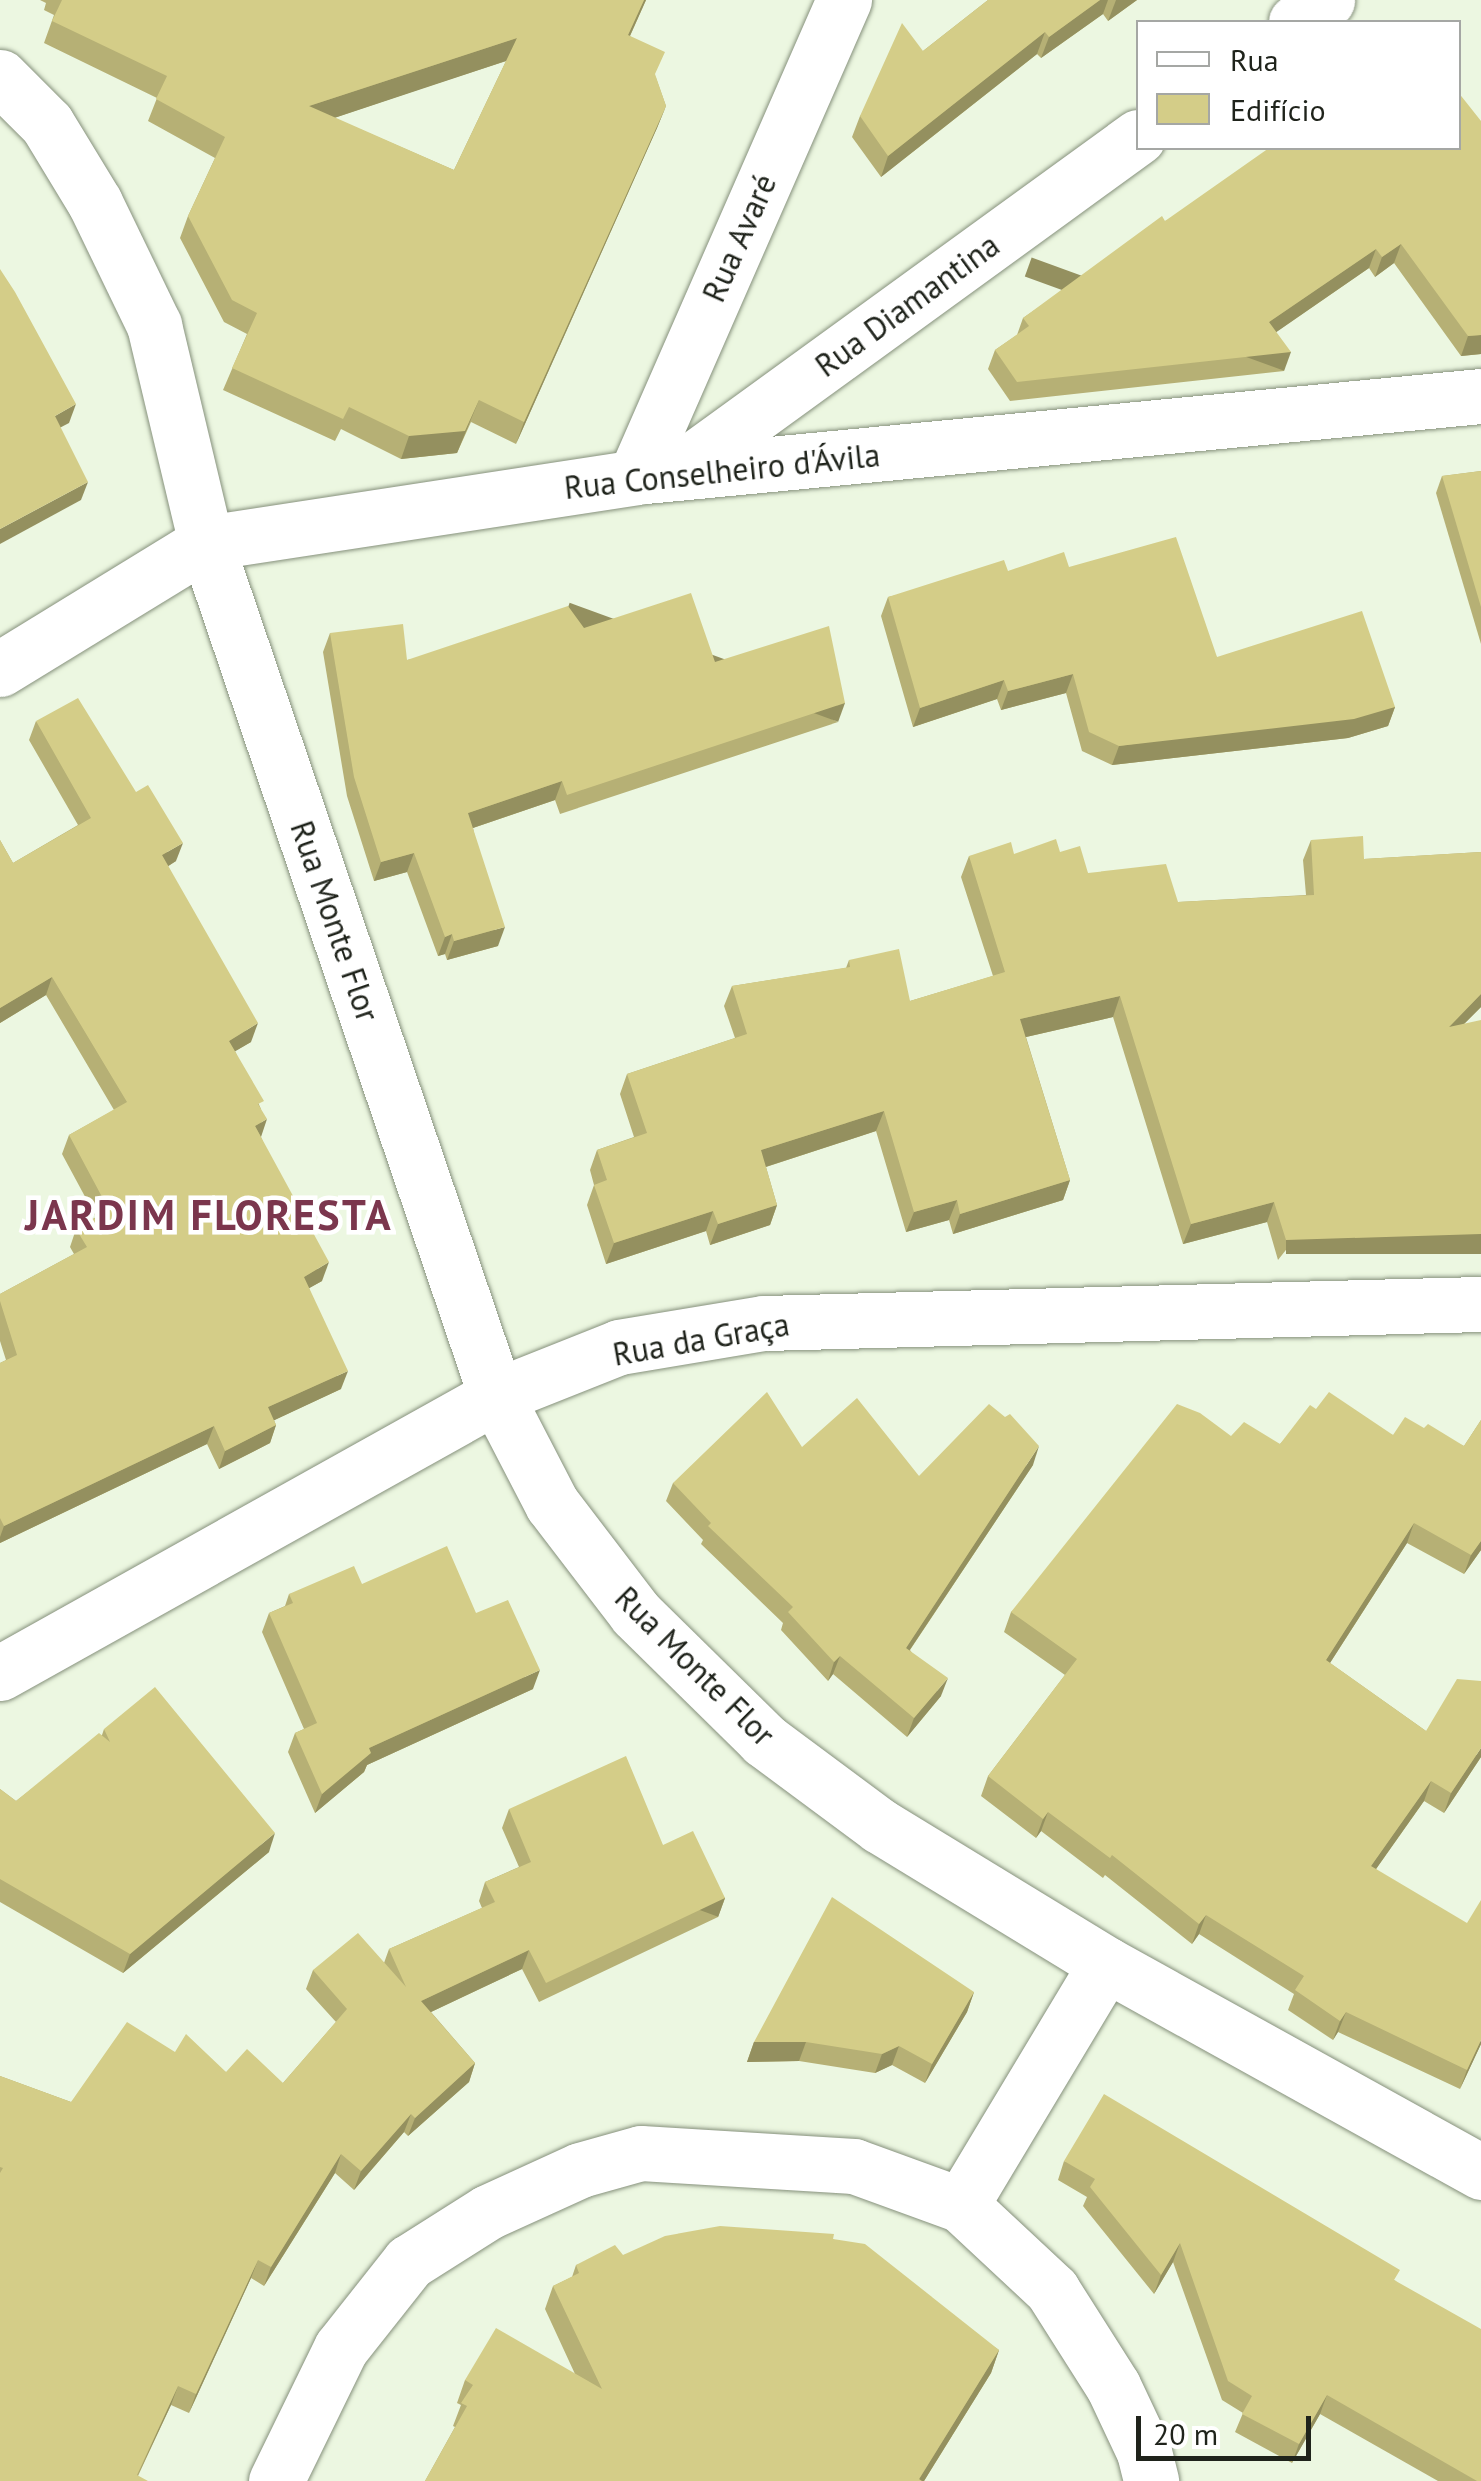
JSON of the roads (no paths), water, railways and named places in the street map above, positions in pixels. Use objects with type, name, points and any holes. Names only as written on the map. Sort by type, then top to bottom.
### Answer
[{"type":"street","name":"Rua Avaré","points":[[655,475],[844,0]]},
{"type":"street","points":[[1299,20],[1327,0]]},
{"type":"street","name":"Rua Monte Flor","points":[[0,77],[47,124],[95,203],[154,325],[206,543],[496,1396],[552,1504],[636,1614],[764,1740],[880,1826],[1106,1964],[1481,2172]]},
{"type":"street","name":"Rua Diamantina","points":[[655,475],[1136,137]]},
{"type":"street","name":"Rua Conselheiro d'Ávila","points":[[0,669],[206,543],[655,475],[1481,396]]},
{"type":"street","name":"Rua da Graça","points":[[0,1673],[496,1396],[619,1348],[764,1323],[1481,1304]]},
{"type":"street","points":[[960,2205],[1106,1964]]},
{"type":"street","points":[[276,2481],[342,2348],[410,2262],[488,2212],[580,2170],[642,2153],[854,2166],[960,2205],[1052,2290],[1113,2386],[1144,2452],[1152,2481]]},
{"type":"district","name":"JARDIM FLORESTA","points":[[209,1215]]}]
